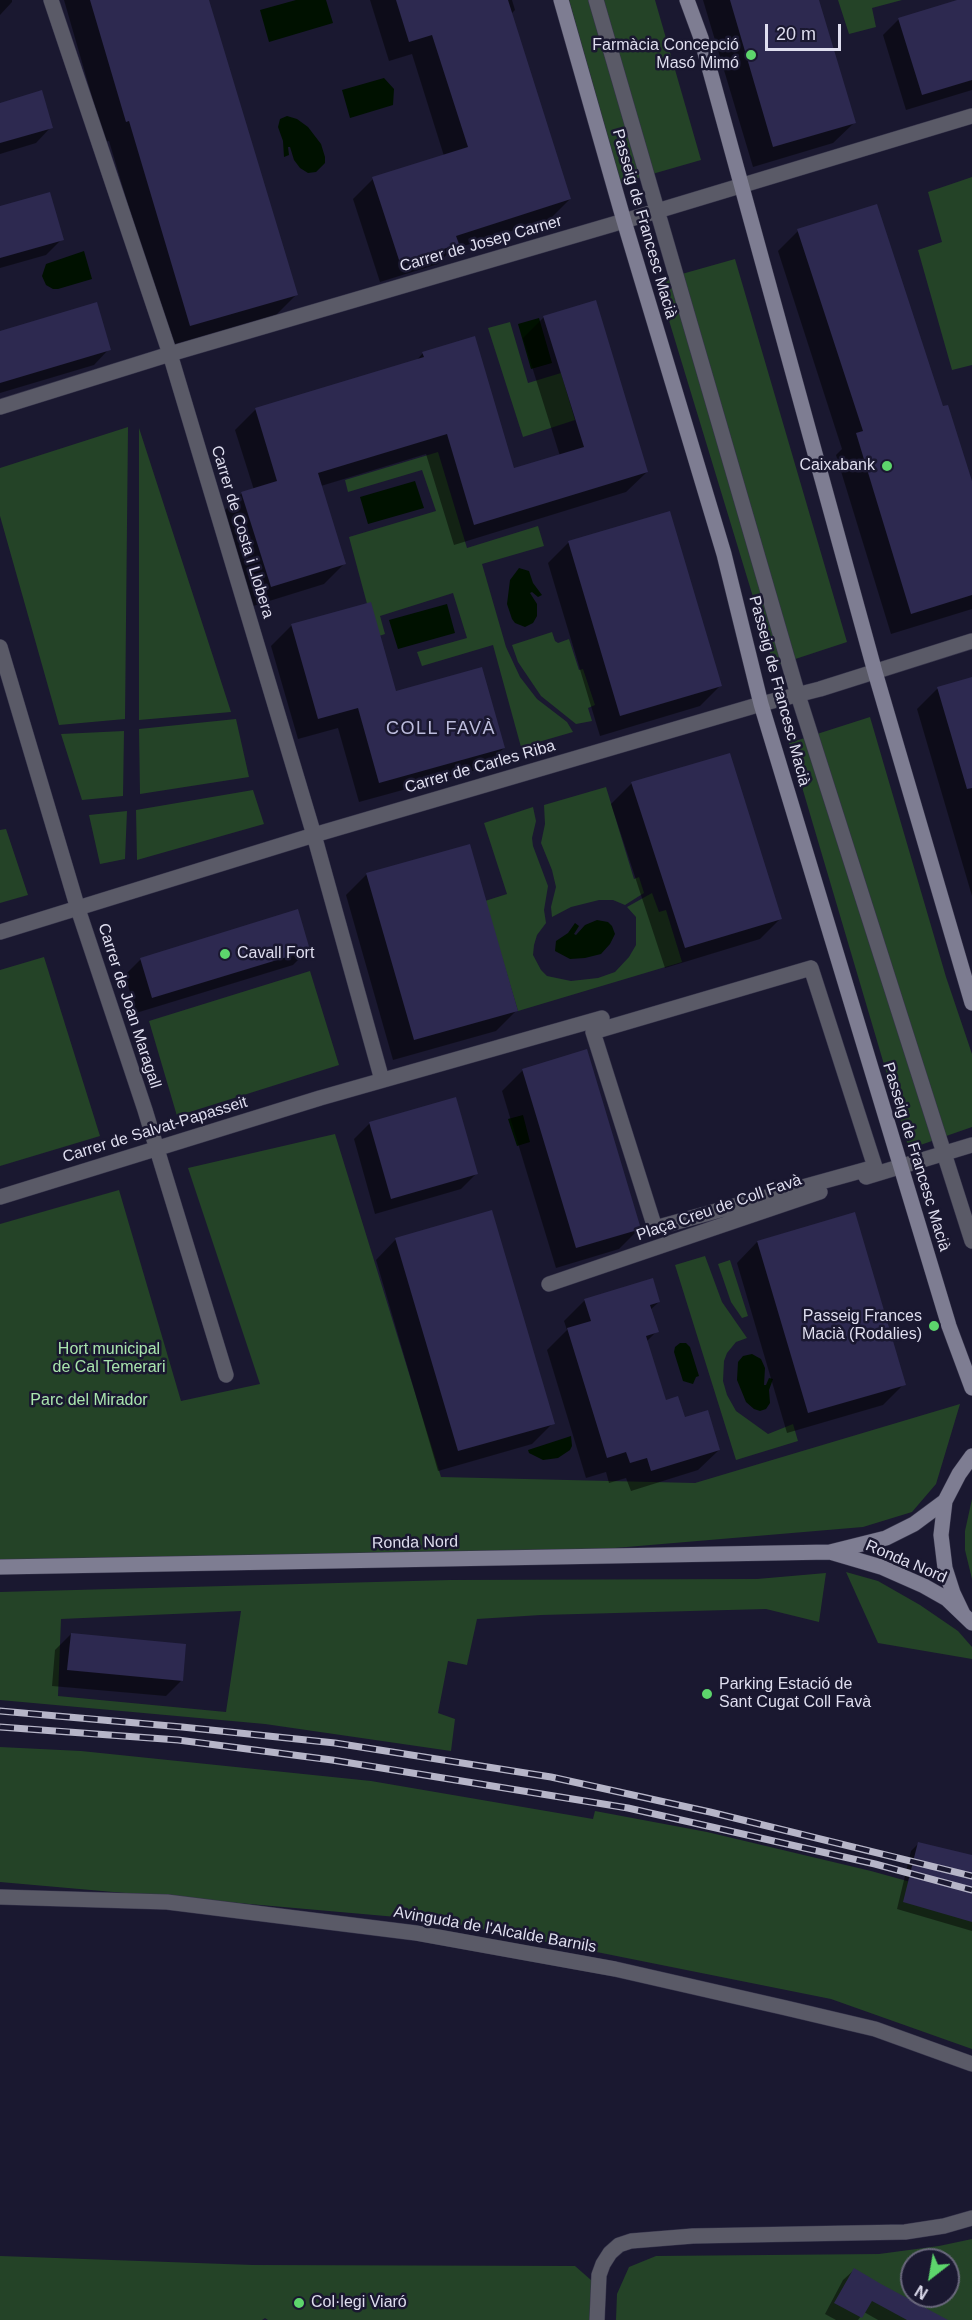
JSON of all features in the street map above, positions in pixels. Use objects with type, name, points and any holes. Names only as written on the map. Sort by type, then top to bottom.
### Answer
[{"type":"street","name":"Carrer de Costa i Llobera","points":[[51,0],[170,354],[314,835],[382,1080]]},
{"type":"street","name":"Passeig de Francesc Macià","points":[[561,0],[723,554],[761,704],[899,1165],[949,1326],[972,1388]]},
{"type":"street","name":"Passeig de Francesc Macià","points":[[596,0],[798,694],[972,1241]]},
{"type":"street","points":[[687,0],[701,38],[875,672],[972,1003]]},
{"type":"street","name":"Carrer de Josep Carner","points":[[0,407],[170,354],[972,116]]},
{"type":"street","name":"Carrer de Carles Riba","points":[[0,932],[314,835],[875,672],[972,641]]},
{"type":"street","name":"Carrer de Joan Maragall","points":[[0,647],[78,909],[157,1148],[226,1375]]},
{"type":"street","points":[[811,968],[875,1167],[655,1228],[593,1032],[811,968]]},
{"type":"street","points":[[382,1080],[602,1018]]},
{"type":"street","name":"Carrer de Salvat-Papasseit","points":[[0,1197],[382,1080]]},
{"type":"street","name":"Plaça Creu de Coll Favà","points":[[549,1284],[899,1165],[972,1144]]},
{"type":"street","name":"Ronda Nord","points":[[968,1618],[948,1581],[941,1535],[945,1501],[959,1474],[972,1456]]},
{"type":"street","name":"Ronda Nord","points":[[0,1567],[830,1552],[886,1538],[914,1524],[945,1501]]},
{"type":"street","name":"Ronda Nord","points":[[830,1552],[881,1568],[924,1586],[947,1599],[968,1618]]},
{"type":"street","name":"Avinguda de l'Alcalde Barnils","points":[[0,1897],[166,1902],[416,1933],[615,1969],[786,2008],[875,2029],[972,2064]]},
{"type":"street","points":[[597,2320],[599,2275],[603,2264],[619,2245],[631,2241],[693,2236],[859,2235],[905,2232],[944,2226],[972,2218]]},
{"type":"green space","points":[[569,0],[655,0],[701,160],[621,183]]},
{"type":"green space","points":[[838,0],[902,0],[872,8],[876,27],[849,34]]},
{"type":"green space","points":[[972,177],[972,365],[952,370],[918,250],[942,242],[928,192]]},
{"type":"green space","points":[[735,259],[847,642],[774,666],[657,281]]},
{"type":"green space","points":[[510,322],[528,383],[561,373],[575,420],[523,437],[488,328]]},
{"type":"green space","points":[[128,427],[125,719],[59,725],[0,516],[0,468]]},
{"type":"green space","points":[[139,428],[231,712],[139,720]]},
{"type":"green space","points":[[438,452],[467,548],[538,526],[544,546],[482,564],[506,647],[520,677],[537,699],[567,722],[573,732],[521,747],[493,645],[422,666],[417,652],[467,638],[453,593],[380,616],[385,634],[376,637],[349,537],[436,511],[422,470],[348,492],[345,480]]},
{"type":"green space","points":[[552,632],[558,643],[569,639],[579,670],[583,669],[595,705],[588,708],[592,721],[576,724],[541,696],[518,662],[512,645]]},
{"type":"green space","points":[[870,717],[946,977],[972,1054],[972,1127],[909,1149],[789,743]]},
{"type":"green space","points":[[236,719],[249,777],[140,794],[139,729]]},
{"type":"green space","points":[[124,731],[123,796],[82,800],[61,734]]},
{"type":"green space","points":[[606,787],[634,879],[639,877],[644,893],[625,905],[613,900],[599,900],[571,907],[552,917],[551,907],[556,887],[541,843],[545,824],[544,805]]},
{"type":"green space","points":[[253,790],[264,824],[137,860],[136,810]]},
{"type":"green space","points":[[533,807],[536,821],[532,838],[533,846],[548,886],[544,910],[546,923],[537,935],[533,955],[541,970],[547,976],[571,981],[598,978],[615,972],[629,957],[636,945],[636,917],[627,907],[652,893],[659,912],[666,910],[682,962],[518,1011],[485,901],[507,894],[484,823]]},
{"type":"green space","points":[[127,811],[125,859],[100,864],[89,815]]},
{"type":"green space","points":[[6,829],[28,895],[0,903],[0,830]]},
{"type":"green space","points":[[44,957],[100,1136],[0,1166],[0,970]]},
{"type":"green space","points":[[310,971],[339,1065],[177,1116],[149,1021]]},
{"type":"green space","name":"Parc del Mirador","points":[[335,1134],[441,1477],[695,1483],[960,1404],[936,1484],[912,1512],[863,1527],[485,1559],[0,1567],[0,1224],[119,1190],[181,1401],[260,1384],[188,1168]]},
{"type":"green space","points":[[705,1256],[722,1302],[747,1338],[736,1342],[724,1361],[723,1381],[727,1395],[736,1411],[768,1434],[793,1424],[798,1441],[736,1460],[675,1265]]},
{"type":"green space","points":[[730,1260],[748,1316],[742,1318],[731,1302],[718,1264]]},
{"type":"green space","points":[[972,1499],[972,1579],[965,1550],[965,1531]]},
{"type":"green space","points":[[846,1572],[878,1581],[920,1605],[958,1631],[972,1647],[972,1659],[878,1643]]},
{"type":"green space","points":[[826,1573],[819,1622],[766,1609],[477,1619],[467,1665],[448,1661],[438,1713],[455,1719],[451,1751],[265,1724],[0,1700],[0,1592],[450,1580],[757,1579]],"holes":[[[241,1611],[226,1712],[58,1696],[61,1619]]]},
{"type":"green space","points":[[0,1747],[81,1751],[371,1781],[593,1819],[595,1811],[707,1832],[871,1871],[972,1899],[972,2049],[831,1999],[442,1921],[0,1882]]},
{"type":"green space","points":[[972,2239],[972,2320],[616,2320],[617,2294],[629,2267],[656,2256],[879,2254],[900,2251],[900,2308],[960,2308],[960,2248],[924,2248]]},
{"type":"green space","name":"Col·legi Viaró","points":[[0,2256],[253,2265],[575,2266],[591,2280],[591,2320],[268,2320],[265,2318],[262,2320],[0,2320]]},
{"type":"shaded area","points":[[296,0],[326,0],[333,23],[269,42],[260,10]]},
{"type":"shaded area","points":[[384,78],[394,89],[393,105],[350,118],[342,90]]},
{"type":"shaded area","points":[[287,116],[297,119],[308,127],[321,144],[325,163],[316,172],[308,173],[300,168],[294,160],[290,147],[288,147],[289,155],[284,157],[283,141],[278,127],[280,119]]},
{"type":"shaded area","points":[[84,251],[92,279],[58,289],[46,285],[42,276],[46,264]]},
{"type":"shaded area","points":[[539,318],[552,363],[531,369],[518,324]]},
{"type":"shaded area","points":[[415,481],[424,508],[368,524],[360,497]]},
{"type":"shaded area","points":[[519,568],[529,571],[533,583],[542,595],[538,597],[530,593],[537,604],[537,616],[533,623],[525,627],[515,623],[507,604],[510,580]]},
{"type":"shaded area","points":[[447,604],[455,633],[398,649],[389,620]]},
{"type":"shaded area","points":[[597,920],[608,922],[615,934],[601,954],[570,959],[555,951],[556,941],[568,933],[575,923],[579,926],[574,934],[576,935],[585,925]]},
{"type":"shaded area","points":[[523,1115],[530,1142],[517,1146],[508,1119]]},
{"type":"shaded area","points":[[680,1343],[686,1343],[690,1347],[699,1376],[693,1384],[683,1381],[674,1352],[675,1347]]},
{"type":"shaded area","points":[[752,1354],[761,1359],[765,1368],[764,1385],[769,1378],[773,1379],[769,1390],[770,1403],[766,1409],[760,1411],[746,1402],[737,1380],[738,1362],[743,1356]]},
{"type":"shaded area","points":[[571,1436],[570,1450],[558,1458],[543,1460],[529,1453],[528,1450]]},
{"type":"building","points":[[90,0],[209,0],[298,295],[190,326],[129,121],[126,122]]},
{"type":"building","points":[[396,0],[508,0],[571,199],[456,236],[459,244],[400,263],[372,177],[468,147],[432,35],[409,42]]},
{"type":"building","points":[[730,0],[819,0],[856,123],[773,147]]},
{"type":"building","points":[[957,0],[972,0],[972,80],[922,95],[898,18]]},
{"type":"building","points":[[42,90],[53,128],[0,143],[0,103]]},
{"type":"building","points":[[50,192],[64,240],[0,258],[0,206]]},
{"type":"building","points":[[877,204],[943,406],[948,405],[972,481],[972,595],[911,614],[856,433],[863,431],[797,229]]},
{"type":"building","points":[[596,300],[648,472],[474,525],[447,434],[318,473],[346,564],[271,587],[241,492],[277,481],[255,408],[424,357],[422,352],[475,336],[514,468],[584,447],[543,316]]},
{"type":"building","points":[[97,302],[111,350],[0,383],[0,331]]},
{"type":"building","points":[[670,511],[722,686],[620,716],[568,541]]},
{"type":"building","points":[[371,602],[396,691],[482,667],[505,748],[379,783],[358,708],[318,719],[291,624]]},
{"type":"building","points":[[972,677],[972,788],[967,789],[937,687]]},
{"type":"building","points":[[730,753],[782,919],[685,948],[631,782]]},
{"type":"building","points":[[470,844],[518,1011],[414,1040],[366,873]]},
{"type":"building","name":"Cavall Fort","points":[[298,909],[310,950],[152,998],[140,958]]},
{"type":"building","points":[[587,1049],[641,1229],[576,1248],[522,1069]]},
{"type":"building","points":[[456,1097],[478,1174],[391,1199],[369,1122]]},
{"type":"building","points":[[492,1210],[555,1424],[458,1451],[395,1238]]},
{"type":"building","points":[[855,1212],[906,1385],[808,1413],[757,1241]]},
{"type":"building","points":[[653,1278],[660,1302],[650,1305],[659,1332],[646,1336],[666,1400],[678,1396],[685,1417],[708,1410],[720,1450],[651,1471],[647,1458],[630,1463],[626,1452],[607,1458],[567,1328],[591,1321],[584,1299]]},
{"type":"building","points":[[71,1633],[186,1644],[183,1681],[67,1670]]},
{"type":"building","points":[[918,1842],[972,1855],[972,1922],[903,1902]]},
{"type":"building","points":[[854,2268],[900,2294],[900,2308],[926,2308],[948,2320],[907,2320],[872,2301],[862,2318],[834,2303]]},
{"type":"railway","points":[[0,1711],[335,1743],[551,1777],[710,1812],[972,1876]]},
{"type":"railway","points":[[0,1727],[178,1740],[332,1760],[628,1808],[875,1864],[972,1890]]},
{"type":"place","name":"Farmàcia Concepció Masó Mimó","points":[[751,55]]},
{"type":"place","name":"Caixabank","points":[[887,466]]},
{"type":"place","name":"Cavall Fort","points":[[225,954]]},
{"type":"place","name":"Passeig Frances Macià (Rodalies)","points":[[934,1326]]},
{"type":"place","name":"Parking Estació de Sant Cugat Coll Favà","points":[[707,1694]]},
{"type":"place","name":"Col·legi Viaró","points":[[299,2303]]},
{"type":"district","name":"COLL FAVÀ","points":[[441,729]]},
{"type":"park label","name":"Hort municipal de Cal Temerari","points":[[109,1359]]}]
